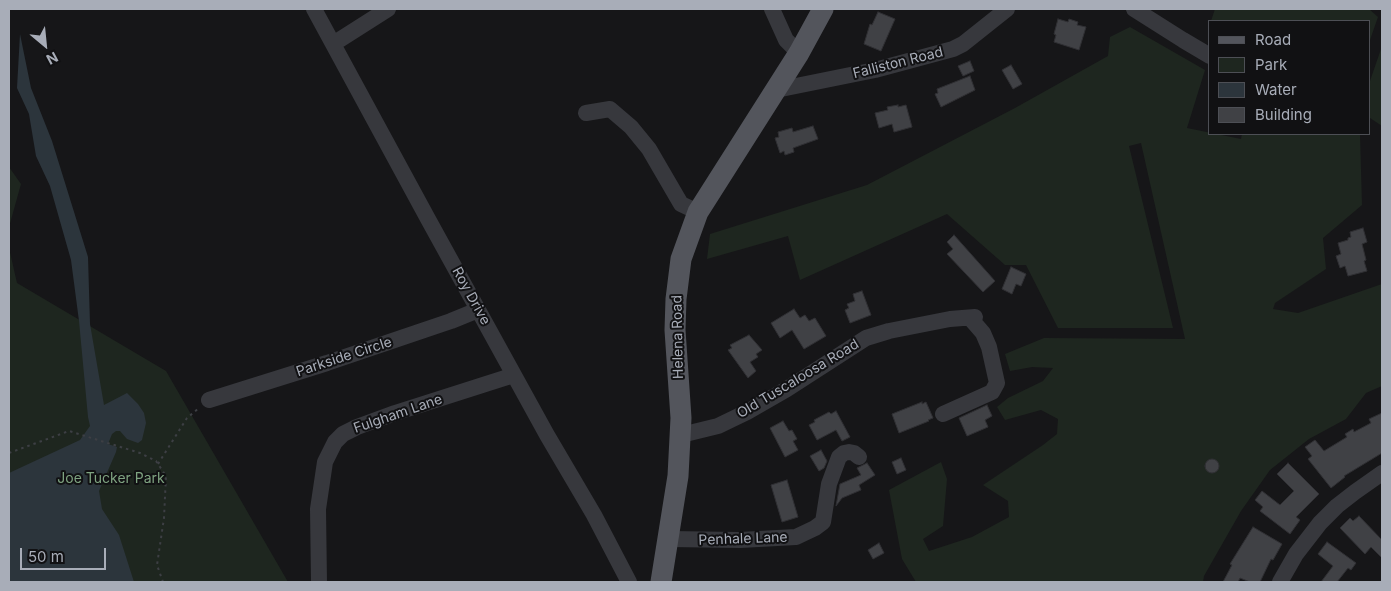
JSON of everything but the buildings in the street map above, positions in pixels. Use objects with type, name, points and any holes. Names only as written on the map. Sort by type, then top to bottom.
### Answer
[{"type":"main road","name":"Helena Road","points":[[661,582],[678,476],[681,435],[675,330],[676,299],[681,259],[698,212],[799,53],[823,9]]},
{"type":"street","name":"Roy Drive","points":[[314,9],[478,310],[594,515],[629,582]]},
{"type":"street","points":[[333,44],[388,9]]},
{"type":"street","points":[[772,9],[786,40],[799,53]]},
{"type":"street","name":"Falliston Road","points":[[776,90],[875,70],[953,49],[963,44],[1007,9]]},
{"type":"street","points":[[1134,9],[1208,55]]},
{"type":"street","points":[[586,113],[610,109],[631,127],[649,149],[681,204],[698,212]]},
{"type":"street","name":"Parkside Circle","points":[[209,400],[345,357],[478,310]]},
{"type":"street","name":"Old Tuscaloosa Road","points":[[681,435],[718,426],[747,412],[787,389],[866,338],[890,331],[950,319],[973,318],[983,333],[989,347],[997,383],[992,392],[943,414]]},
{"type":"street","name":"Fulgham Lane","points":[[319,582],[319,501],[325,462],[335,442],[343,434],[364,424],[514,375]]},
{"type":"street","name":"Penhale Lane","points":[[668,539],[796,537],[816,528],[823,522],[829,484],[839,457],[849,452],[859,457]]},
{"type":"street","points":[[1280,582],[1296,554],[1320,524],[1337,506],[1382,473]]},
{"type":"path","points":[[158,464],[187,418],[209,400]]},
{"type":"path","points":[[9,453],[69,431],[140,453],[156,462],[166,476],[164,518],[158,565],[163,582]]},
{"type":"green space","points":[[1215,9],[1369,9],[1378,17],[1371,37],[1371,20],[1211,20]]},
{"type":"green space","points":[[1130,27],[1205,70],[1187,128],[1208,132],[1208,135],[1221,135],[1241,139],[1242,135],[1360,135],[1362,205],[1323,238],[1326,269],[1275,303],[1273,309],[1298,313],[1382,284],[1382,386],[1366,393],[1346,419],[1309,439],[1270,470],[1241,511],[1204,576],[1203,582],[916,582],[902,559],[889,490],[941,462],[947,479],[943,526],[923,539],[929,551],[972,537],[1009,517],[1008,501],[983,485],[1057,434],[1058,419],[1041,410],[1005,420],[997,407],[1008,398],[1043,381],[1053,368],[1032,367],[1010,371],[1005,354],[1044,338],[1185,339],[1141,143],[1129,146],[1173,328],[1058,328],[1026,265],[1005,265],[947,214],[800,280],[788,236],[707,259],[710,234],[867,185],[1015,108],[1108,56],[1110,37]]},
{"type":"green space","points":[[1382,46],[1382,126],[1371,119],[1371,78]]},
{"type":"green space","points":[[9,167],[21,184],[9,227]]},
{"type":"green space","name":"Joe Tucker Park","points":[[9,248],[17,283],[166,371],[288,582],[9,582]]},
{"type":"water","points":[[20,34],[31,88],[52,141],[88,257],[90,324],[104,405],[127,393],[144,413],[146,423],[142,440],[138,443],[127,439],[120,431],[112,434],[108,444],[117,447],[116,452],[99,491],[102,509],[119,535],[134,582],[9,582],[9,473],[80,440],[90,426],[71,260],[50,186],[36,156],[29,114],[17,88]]}]
